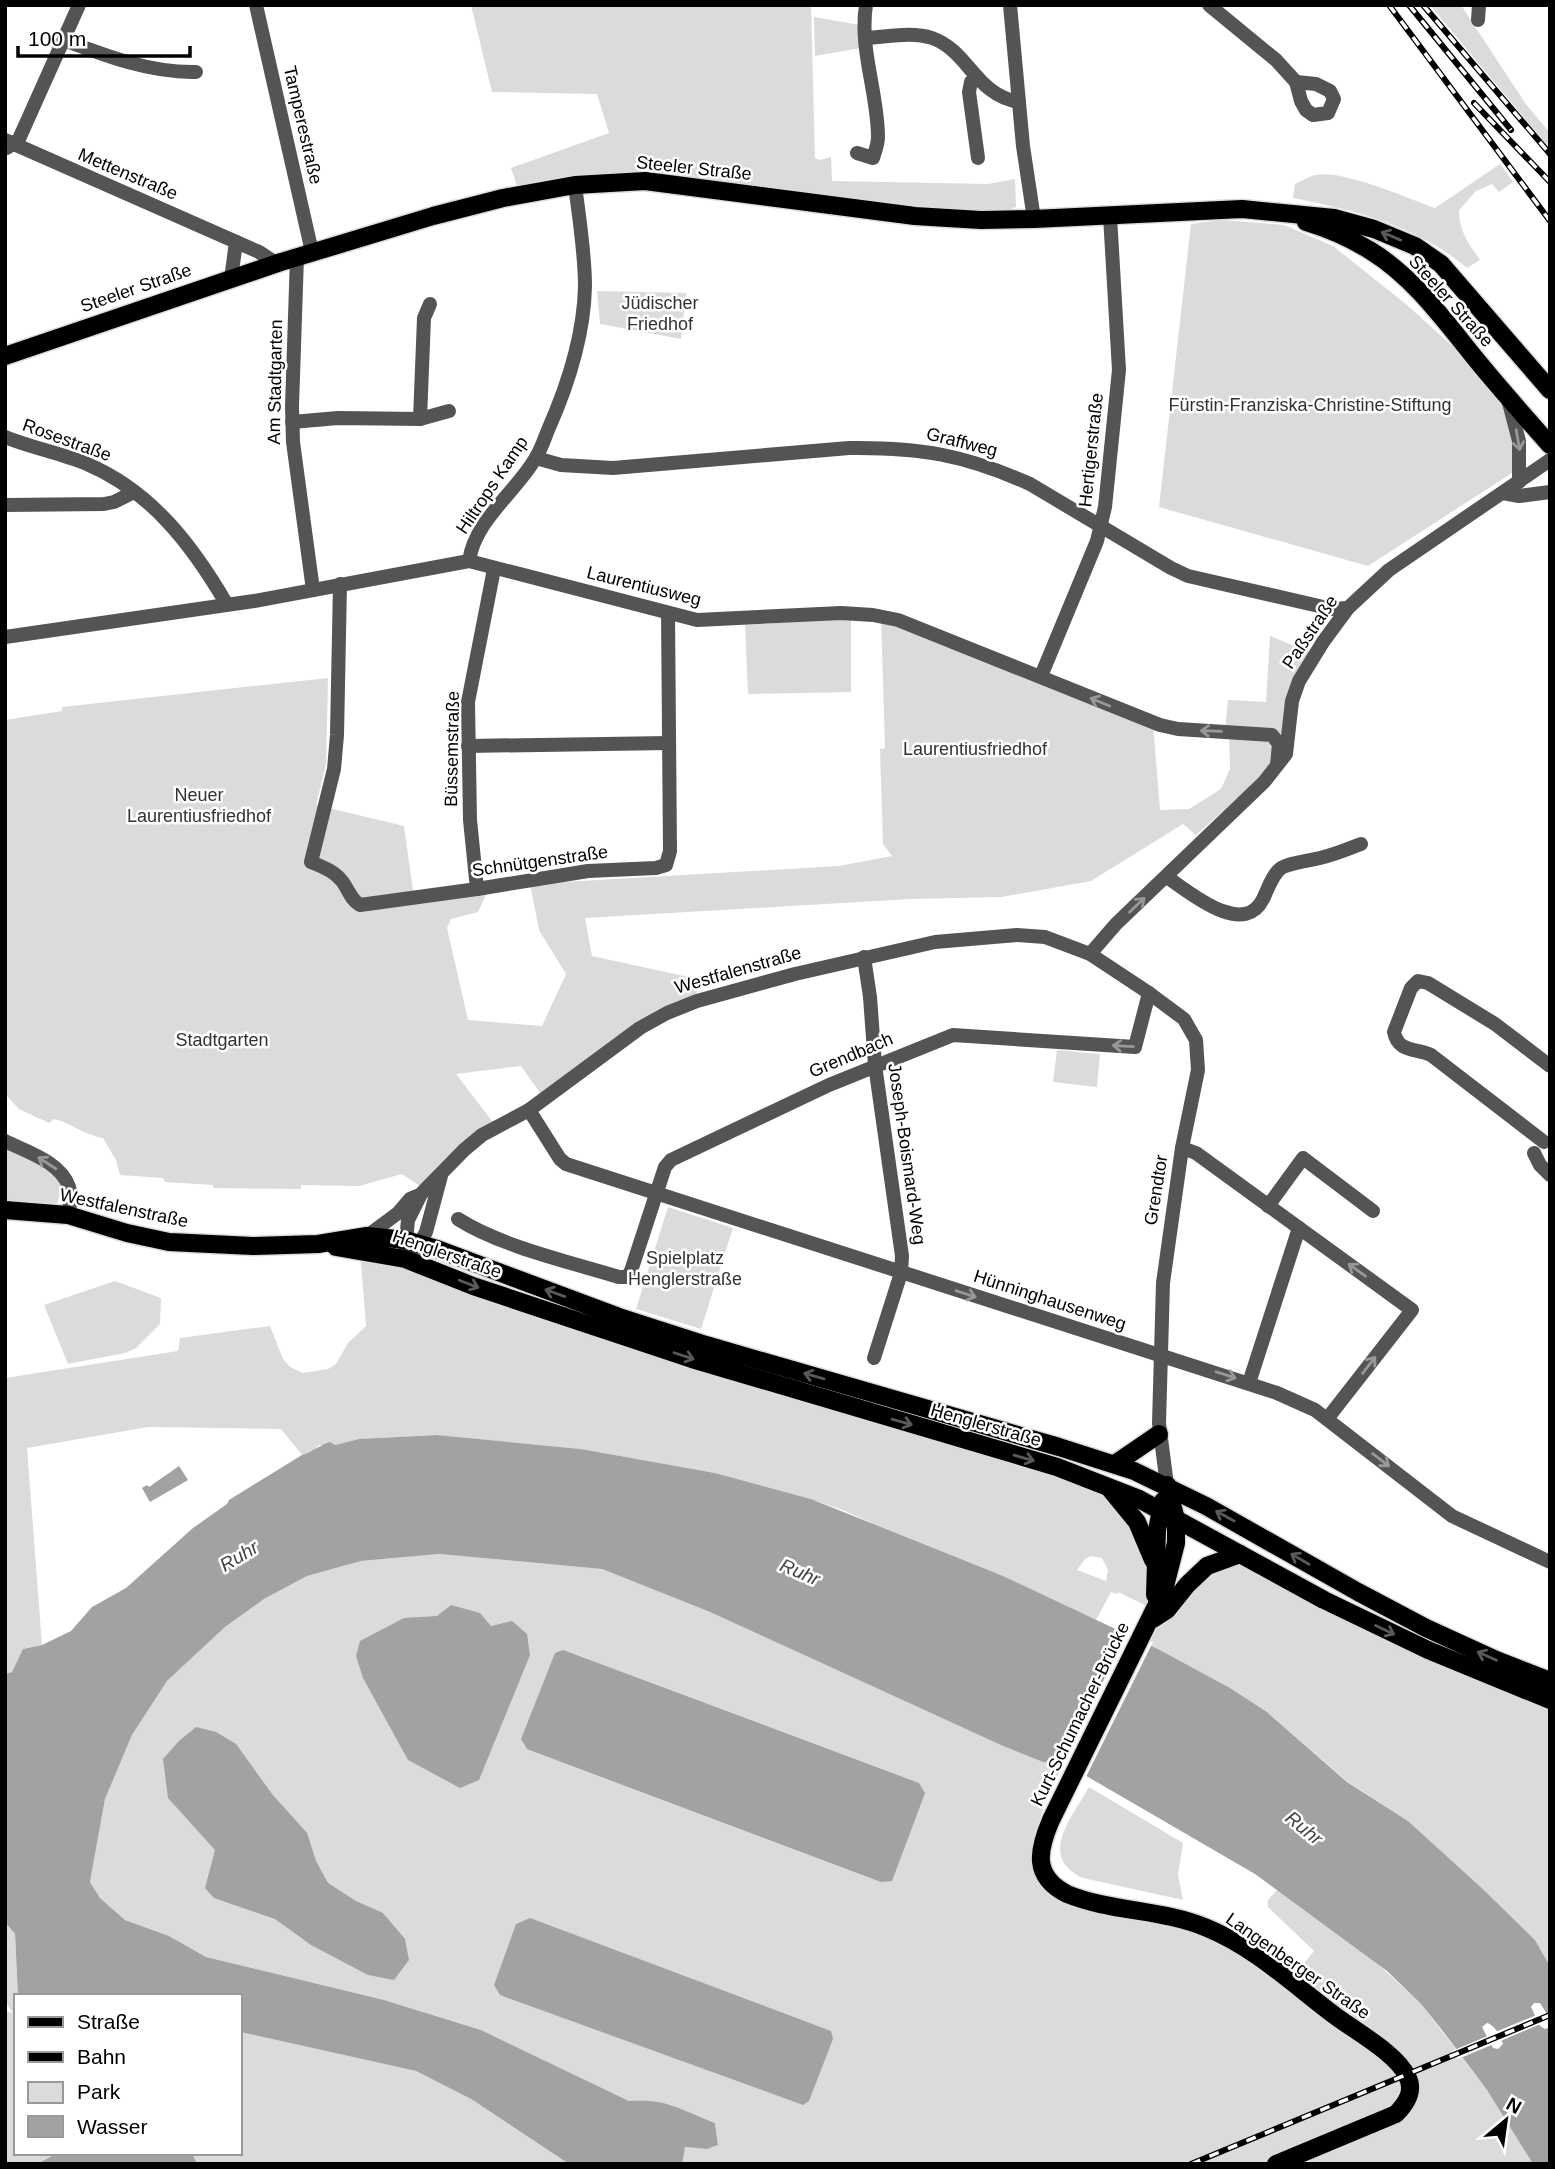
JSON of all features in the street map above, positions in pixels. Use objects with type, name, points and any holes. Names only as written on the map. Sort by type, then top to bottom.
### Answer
[{"type":"main road","name":"Steeler Straße","points":[[5,356],[276,263],[491,201],[575,185],[645,181],[915,216],[981,220],[1242,209],[1334,218],[1374,229],[1415,246],[1441,264],[1550,390]]},
{"type":"main road","name":"Steeler Straße","points":[[1276,212],[1346,236],[1373,252],[1403,276],[1550,445]]},
{"type":"main road","points":[[1479,363],[1507,379],[1550,429]]},
{"type":"main road","name":"Westfalenstraße","points":[[5,1210],[69,1208],[127,1233],[169,1242],[253,1246],[318,1244]]},
{"type":"main road","name":"Henglerstraße","points":[[318,1244],[367,1236],[422,1241],[619,1317],[706,1345],[1115,1464],[1192,1498],[1426,1628],[1550,1681]]},
{"type":"main road","name":"Henglerstraße","points":[[318,1244],[405,1259],[473,1286],[692,1359],[1057,1467],[1170,1512],[1240,1555],[1324,1600],[1428,1650],[1550,1700]]},
{"type":"main road","points":[[1115,1464],[1160,1434]]},
{"type":"main road","name":"Kurt-Schumacher-Brücke","points":[[1050,1821],[1159,1602],[1169,1574],[1176,1543],[1167,1485]]},
{"type":"main road","name":"Kurt-Schumacher-Brücke","points":[[1107,1486],[1137,1522],[1156,1566]]},
{"type":"main road","points":[[1170,1512],[1192,1498]]},
{"type":"main road","name":"Kurt-Schumacher-Brücke","points":[[1155,1606],[1157,1530],[1170,1512]]},
{"type":"main road","name":"Kurt-Schumacher-Brücke","points":[[1145,1629],[1167,1610],[1207,1566],[1240,1555]]},
{"type":"main road","name":"Langenberger Straße","points":[[1050,1821],[1041,1842],[1040,1857],[1045,1873],[1059,1890],[1077,1898],[1169,1916],[1216,1932],[1261,1960],[1390,2056],[1406,2073],[1410,2082],[1409,2094],[1396,2114],[1276,2164]]},
{"type":"street","points":[[8,145],[19,139],[79,5]]},
{"type":"street","name":"Tamperestraße","points":[[256,5],[305,255]]},
{"type":"street","points":[[857,153],[873,158],[878,138],[866,38],[866,5]]},
{"type":"street","points":[[1010,5],[1034,219]]},
{"type":"street","points":[[1209,5],[1276,60],[1296,82]]},
{"type":"street","points":[[866,38],[914,35],[934,38],[950,49],[991,93],[1004,100],[1019,102]]},
{"type":"street","points":[[64,40],[104,55],[153,68],[196,72]]},
{"type":"street","points":[[976,77],[971,82],[969,92],[978,158]]},
{"type":"street","name":"Mettenstraße","points":[[8,145],[236,242],[276,263]]},
{"type":"street","name":"Hiltrops Kamp","points":[[469,561],[479,531],[537,458],[566,386],[582,325],[585,287],[575,185]]},
{"type":"street","name":"Hertigerstraße","points":[[1041,676],[1097,541],[1105,508],[1119,370],[1110,216]]},
{"type":"street","points":[[231,279],[236,242]]},
{"type":"street","name":"Am Stadtgarten","points":[[305,255],[292,422],[313,590]]},
{"type":"street","points":[[420,419],[424,318],[430,304]]},
{"type":"street","name":"Steeler Straße","points":[[1508,399],[1518,441],[1519,482]]},
{"type":"street","points":[[292,422],[338,418],[420,419],[449,411]]},
{"type":"street","name":"Rosestraße","points":[[5,437],[85,463],[134,492],[167,518],[226,603]]},
{"type":"street","name":"Graffweg","points":[[537,458],[561,465],[613,468],[849,448],[940,453],[1006,473],[1038,488],[1100,527],[1188,576],[1332,609],[1348,608]]},
{"type":"street","name":"Paßstraße","points":[[1090,954],[1116,924],[1264,782],[1278,765],[1287,749],[1290,711],[1299,681],[1322,642],[1348,608],[1389,570],[1550,460]]},
{"type":"street","points":[[5,505],[104,504],[134,492]]},
{"type":"street","points":[[1503,493],[1519,496],[1550,492]]},
{"type":"street","name":"Laurentiusweg","points":[[5,637],[254,601],[469,561],[668,613],[709,621],[827,614],[881,616],[911,625],[1168,728],[1272,735],[1279,744],[1278,765]]},
{"type":"street","name":"Büssemstraße","points":[[477,889],[470,820],[468,702],[494,569]]},
{"type":"street","name":"Schnütgenstraße","points":[[340,584],[335,758],[311,862],[341,879],[351,898],[360,905],[589,870],[656,868],[666,865],[670,851],[668,613]]},
{"type":"street","points":[[468,746],[668,743]]},
{"type":"street","points":[[1167,877],[1200,900],[1240,916],[1258,908],[1282,868],[1361,844]]},
{"type":"street","name":"Westfalenstraße","points":[[422,1241],[408,1220],[421,1194],[482,1135],[529,1110],[640,1028],[667,1013],[697,1001],[864,957],[935,942],[1017,935],[1045,936],[1090,954]]},
{"type":"street","name":"Grendtor","points":[[1090,954],[1184,1019],[1196,1040],[1198,1070],[1182,1147],[1164,1271],[1160,1434],[1167,1485]]},
{"type":"street","name":"Joseph-Boismard-Weg","points":[[864,957],[875,1065],[902,1256],[901,1273]]},
{"type":"street","points":[[1550,1066],[1495,1024],[1428,983],[1418,981],[1411,988],[1394,1032],[1398,1043],[1431,1055],[1539,1147],[1540,1165],[1550,1175]]},
{"type":"street","name":"Grendbach","points":[[619,1277],[627,1276],[631,1270],[665,1167],[671,1160],[875,1065],[953,1035],[1135,1047],[1149,993]]},
{"type":"street","name":"Hünninghausenweg","points":[[529,1110],[560,1159],[566,1164],[1161,1354],[1304,1404],[1452,1516],[1550,1562]]},
{"type":"street","points":[[5,1141],[49,1163],[61,1173],[69,1187],[69,1208]]},
{"type":"street","points":[[1182,1147],[1196,1153],[1412,1310],[1327,1419]]},
{"type":"street","points":[[1268,1206],[1303,1158],[1373,1211]]},
{"type":"street","name":"Westfalenstraße","points":[[405,1259],[422,1241],[443,1172]]},
{"type":"street","name":"Westfalenstraße","points":[[367,1236],[398,1213],[410,1199],[421,1194]]},
{"type":"street","name":"Henglerstraße","points":[[458,1220],[474,1230],[496,1238],[619,1277]]},
{"type":"street","points":[[1250,1383],[1299,1228]]},
{"type":"street","points":[[874,1358],[901,1273]]},
{"type":"green space","points":[[471,5],[811,5],[815,158],[820,160],[831,157],[832,181],[988,184],[1015,179],[1016,207],[981,220],[679,185],[519,192],[511,168],[609,133],[597,94],[492,92]]},
{"type":"green space","points":[[1430,5],[1461,5],[1525,103],[1550,133],[1550,149]]},
{"type":"green space","points":[[814,17],[860,25],[861,48],[815,56]]},
{"type":"green space","points":[[1500,164],[1513,182],[1499,192],[1492,184],[1476,191],[1459,210],[1462,231],[1480,260],[1467,268],[1428,241],[1385,222],[1293,198],[1295,184],[1315,175],[1327,174],[1357,180],[1435,208]]},
{"type":"green space","name":"Fürstin-Franziska-Christine-Stiftung","points":[[1222,220],[1284,225],[1333,246],[1407,305],[1501,390],[1512,436],[1512,473],[1368,566],[1159,507],[1191,224]]},
{"type":"green space","name":"Jüdischer Friedhof","points":[[597,291],[686,293],[681,339],[600,324]]},
{"type":"green space","points":[[881,617],[1153,723],[1160,810],[1189,809],[1221,789],[1230,769],[1229,731],[1225,731],[1228,700],[1266,702],[1270,636],[1314,654],[1298,680],[1288,744],[1277,740],[1269,770],[1196,835],[1183,824],[1091,881],[1002,897],[910,899],[585,918],[592,956],[698,979],[696,999],[543,1097],[521,1066],[456,1074],[495,1125],[423,1188],[402,1174],[359,1186],[301,1185],[301,1189],[213,1188],[213,1185],[165,1182],[163,1178],[120,1175],[116,1160],[103,1138],[54,1119],[49,1123],[19,1109],[5,1094],[5,720],[62,711],[62,707],[328,678],[326,765],[316,805],[404,826],[414,898],[488,890],[478,912],[451,919],[447,928],[468,1020],[542,1026],[566,974],[539,930],[530,884],[839,866],[892,856],[883,844],[880,749],[885,748]]},
{"type":"green space","points":[[851,618],[851,692],[748,694],[745,625]]},
{"type":"green space","points":[[1057,1050],[1100,1054],[1097,1087],[1053,1082]]},
{"type":"green space","points":[[5,1148],[54,1168],[63,1186],[54,1213],[5,1210]]},
{"type":"green space","name":"Spielplatz Henglerstraße","points":[[668,1207],[733,1228],[701,1329],[636,1309]]},
{"type":"green space","points":[[360,1251],[1103,1493],[1135,1526],[1149,1570],[1151,1608],[1118,1592],[1111,1592],[1096,1620],[1003,1576],[920,1545],[845,1511],[715,1473],[581,1449],[437,1435],[360,1439],[335,1445],[319,1445],[313,1452],[302,1455],[281,1429],[148,1427],[27,1448],[42,1645],[23,1649],[12,1672],[5,1674],[5,1378],[178,1351],[180,1338],[270,1326],[283,1359],[290,1367],[303,1373],[328,1369],[336,1364],[348,1343],[366,1326]],"holes":[[[1091,1556],[1102,1558],[1108,1570],[1106,1581],[1077,1570],[1085,1559]]]},
{"type":"green space","points":[[115,1281],[161,1298],[160,1324],[136,1348],[125,1353],[68,1364],[44,1305]]},
{"type":"green space","points":[[439,1554],[602,1569],[710,1612],[1003,1746],[1043,1762],[1064,1763],[1045,1802],[1032,1845],[1034,1868],[1045,1887],[1063,1900],[1188,1926],[1237,1949],[1290,1987],[1330,2021],[1363,2041],[1401,2077],[1407,2062],[1247,1939],[1250,1937],[1297,1972],[1314,1951],[1268,1907],[1268,1900],[1277,1890],[1367,1954],[1421,2004],[1487,2090],[1533,2164],[682,2164],[684,2147],[707,2149],[718,2145],[715,2123],[664,2103],[629,2101],[481,2030],[384,2000],[206,1957],[169,1936],[125,1920],[100,1898],[90,1882],[105,1799],[132,1735],[167,1681],[225,1627],[264,1599],[307,1576],[361,1561]]},
{"type":"green space","points":[[1240,1557],[1550,1702],[1550,1966],[1535,1940],[1408,1821],[1348,1782],[1267,1712],[1230,1688],[1145,1642],[1160,1606],[1186,1585]]},
{"type":"green space","points":[[1089,1787],[1183,1843],[1178,1875],[1183,1900],[1083,1878],[1069,1869],[1062,1859],[1062,1836]]},
{"type":"green space","points":[[5,1922],[15,1934],[18,1994],[14,1994],[14,2155],[242,2155],[242,2032],[416,2071],[471,2099],[569,2164],[5,2164],[5,2011],[13,2013],[5,2001]]},
{"type":"water","name":"Ruhr","points":[[437,1435],[581,1449],[715,1473],[811,1499],[1003,1576],[1158,1649],[1230,1688],[1267,1712],[1347,1782],[1408,1821],[1535,1940],[1550,1966],[1550,2019],[1540,2003],[1534,2003],[1531,2007],[1540,2026],[1545,2029],[1550,2027],[1550,2164],[1533,2164],[1487,2090],[1421,2004],[1387,1971],[1255,1874],[1064,1763],[1043,1762],[1003,1746],[710,1612],[602,1569],[439,1554],[361,1561],[307,1576],[264,1599],[225,1627],[167,1681],[132,1735],[105,1799],[90,1882],[100,1898],[125,1920],[169,1936],[206,1957],[384,2000],[481,2030],[629,2101],[664,2103],[715,2123],[718,2145],[707,2149],[685,2147],[682,2164],[569,2164],[471,2099],[416,2071],[242,2032],[242,1994],[18,1994],[15,1934],[5,1922],[5,1674],[12,1672],[23,1649],[42,1645],[71,1631],[92,1607],[126,1588],[229,1500],[302,1455],[330,1442],[335,1445],[359,1439]],"holes":[[[1487,2023],[1492,2026],[1503,2044],[1498,2049],[1493,2048],[1482,2027]]]},
{"type":"water","points":[[179,1466],[188,1480],[150,1502],[142,1488],[147,1485],[149,1487]]},
{"type":"water","points":[[451,1605],[480,1613],[491,1626],[512,1621],[527,1634],[530,1655],[479,1780],[460,1788],[408,1760],[363,1678],[356,1656],[360,1641],[404,1618],[437,1616]]},
{"type":"water","points":[[563,1650],[919,1783],[925,1793],[892,1881],[881,1882],[527,1749],[521,1739],[555,1653]]},
{"type":"water","points":[[196,1727],[216,1732],[236,1744],[272,1794],[307,1833],[316,1861],[328,1883],[356,1901],[383,1913],[405,1939],[409,1960],[394,1980],[368,1975],[311,1945],[275,1919],[214,1898],[205,1888],[215,1850],[168,1798],[163,1759]]},
{"type":"water","points":[[530,1918],[831,2031],[833,2039],[809,2101],[803,2105],[500,1995],[494,1985],[516,1924]]},
{"type":"water","points":[[54,2155],[193,2155],[197,2164],[37,2164]]},
{"type":"pier","points":[[1128,1630],[1153,1642],[1085,1779],[1061,1767]]},
{"type":"pier","points":[[1539,2014],[1543,2023],[1498,2042],[1493,2033]]},
{"type":"pier","points":[[1490,2035],[1494,2044],[1458,2059],[1452,2051]]},
{"type":"railway","points":[[1389,5],[1550,221]]},
{"type":"railway","points":[[1409,5],[1511,130]]},
{"type":"railway","points":[[1423,5],[1550,154]]},
{"type":"railway","points":[[1474,103],[1550,182]]},
{"type":"railway","points":[[1191,2164],[1550,2015]]},
{"type":"park label","name":"Laurentiusfriedhof","points":[[975,749]]},
{"type":"park label","name":"Neuer Laurentiusfriedhof","points":[[199,805]]},
{"type":"park label","name":"Stadtgarten","points":[[222,1040]]}]
